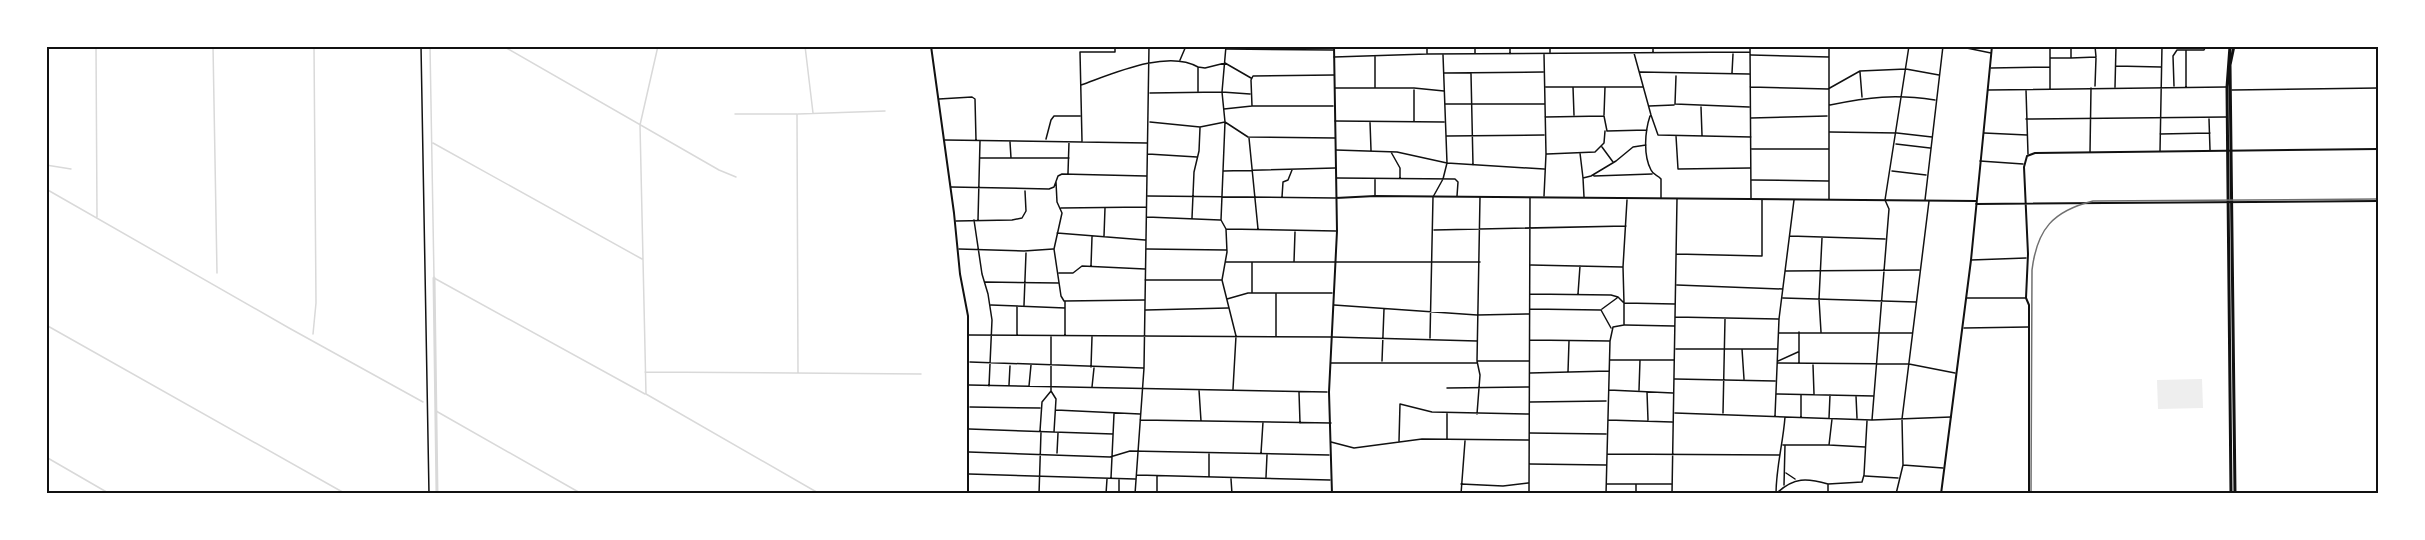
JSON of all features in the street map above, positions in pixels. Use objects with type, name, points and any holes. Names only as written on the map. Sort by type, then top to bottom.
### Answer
[{"type":"main road","points":[[2232,46],[2227,87],[2227,117],[2234,331],[2235,494]]},
{"type":"main road","points":[[2229,151],[2232,46]]},
{"type":"main road","points":[[2230,202],[2230,494]]},
{"type":"main road","points":[[2229,332],[2234,331]]},
{"type":"street","points":[[422,46],[429,494]]},
{"type":"street","points":[[931,46],[959,249],[960,274],[968,316],[970,362],[968,494]]},
{"type":"street","points":[[1082,142],[1080,52],[1115,52],[1115,46]]},
{"type":"street","points":[[1135,494],[1144,368],[1149,46]]},
{"type":"street","points":[[1180,61],[1186,46]]},
{"type":"street","points":[[1427,46],[1428,54]]},
{"type":"street","points":[[1475,46],[1475,54]]},
{"type":"street","points":[[1510,46],[1510,54]]},
{"type":"street","points":[[1550,46],[1550,53]]},
{"type":"street","points":[[1620,46],[1620,53]]},
{"type":"street","points":[[1653,46],[1653,52]]},
{"type":"street","points":[[1711,46],[1712,52]]},
{"type":"street","points":[[1750,46],[1751,199]]},
{"type":"street","points":[[1829,46],[1829,200]]},
{"type":"street","points":[[1872,420],[1889,209],[1885,200],[1892,170],[1909,46]]},
{"type":"street","points":[[1896,494],[1903,465],[1902,419],[1921,270],[1928,175],[1943,46]]},
{"type":"street","points":[[1957,46],[1991,53]]},
{"type":"street","points":[[1941,494],[1971,260],[1992,46]]},
{"type":"street","points":[[2050,46],[2050,89]]},
{"type":"street","points":[[2071,46],[2072,58]]},
{"type":"street","points":[[2096,46],[2096,88]]},
{"type":"street","points":[[2115,88],[2116,46]]},
{"type":"street","points":[[2160,152],[2162,46]]},
{"type":"street","points":[[2174,87],[2173,56],[2177,50],[2204,50],[2206,46]]},
{"type":"street","points":[[1233,390],[1236,336],[1222,280],[1227,250],[1226,229],[1221,220],[1225,122],[1222,92],[1226,47],[1334,48],[1336,264],[1329,392],[1332,494]]},
{"type":"street","points":[[2186,50],[2186,87]]},
{"type":"street","points":[[1732,74],[1733,52]]},
{"type":"street","points":[[1334,57],[1428,54],[1733,52],[1829,57]]},
{"type":"street","points":[[1544,53],[1544,198]]},
{"type":"street","points":[[1634,53],[1658,135],[1750,137]]},
{"type":"street","points":[[1430,339],[1433,197],[1443,179],[1447,164],[1443,54]]},
{"type":"street","points":[[1375,55],[1376,88]]},
{"type":"street","points":[[2050,58],[2096,57]]},
{"type":"street","points":[[1081,85],[1150,63],[1180,61],[1205,68],[1225,63],[1251,78]]},
{"type":"street","points":[[2116,66],[2162,67]]},
{"type":"street","points":[[1198,67],[1198,92]]},
{"type":"street","points":[[1990,68],[2050,67]]},
{"type":"street","points":[[1750,87],[1828,89],[1860,71],[1906,69],[1940,75]]},
{"type":"street","points":[[1860,71],[1862,98]]},
{"type":"street","points":[[1444,73],[1544,72]]},
{"type":"street","points":[[1639,72],[1750,74]]},
{"type":"street","points":[[1471,73],[1473,166]]},
{"type":"street","points":[[1675,104],[1676,74]]},
{"type":"street","points":[[1251,78],[1253,76],[1334,75]]},
{"type":"street","points":[[1251,78],[1252,106]]},
{"type":"street","points":[[1545,87],[1643,87]]},
{"type":"street","points":[[1573,87],[1574,116]]},
{"type":"street","points":[[1545,154],[1595,152],[1602,147],[1605,130],[1605,87]]},
{"type":"street","points":[[1987,90],[2227,87]]},
{"type":"street","points":[[1334,88],[1414,88],[1445,92]]},
{"type":"street","points":[[1414,88],[1414,122]]},
{"type":"street","points":[[2090,153],[2091,88]]},
{"type":"street","points":[[2231,90],[2379,88]]},
{"type":"street","points":[[2026,89],[2027,156],[2024,164],[2026,298],[2029,327],[2029,494]]},
{"type":"street","points":[[1149,93],[1251,94]]},
{"type":"street","points":[[1829,105],[1862,98],[1902,95],[1937,100]]},
{"type":"street","points":[[938,99],[972,97],[975,99],[976,141]]},
{"type":"street","points":[[1445,104],[1545,104]]},
{"type":"street","points":[[1648,106],[1675,104],[1750,107]]},
{"type":"street","points":[[1224,110],[1252,106],[1335,106]]},
{"type":"street","points":[[1701,106],[1702,136]]},
{"type":"street","points":[[1046,141],[1054,116],[1081,116]]},
{"type":"street","points":[[1545,117],[1604,116]]},
{"type":"street","points":[[1651,116],[1646,146],[1649,167],[1653,174],[1661,179],[1661,198]]},
{"type":"street","points":[[1750,118],[1828,116]]},
{"type":"street","points":[[2026,119],[2227,117]]},
{"type":"street","points":[[2209,118],[2210,151]]},
{"type":"street","points":[[1335,121],[1445,122]]},
{"type":"street","points":[[1148,122],[1200,127],[1225,122],[1248,137],[1336,138]]},
{"type":"street","points":[[1370,122],[1371,151]]},
{"type":"street","points":[[1192,218],[1194,172],[1198,157],[1200,127]]},
{"type":"street","points":[[1605,130],[1647,130]]},
{"type":"street","points":[[1829,132],[1897,133],[1932,137]]},
{"type":"street","points":[[1983,133],[2027,135]]},
{"type":"street","points":[[2160,134],[2210,133]]},
{"type":"street","points":[[1446,136],[1545,135]]},
{"type":"street","points":[[1676,136],[1678,169],[1751,168]]},
{"type":"street","points":[[1248,137],[1258,230]]},
{"type":"street","points":[[945,140],[1148,143]]},
{"type":"street","points":[[978,220],[980,140]]},
{"type":"street","points":[[1010,141],[1011,159]]},
{"type":"street","points":[[1068,175],[1069,141]]},
{"type":"street","points":[[1895,144],[1931,148]]},
{"type":"street","points":[[1591,176],[1633,147],[1646,146]]},
{"type":"street","points":[[1602,147],[1614,162]]},
{"type":"street","points":[[1751,148],[1828,149]]},
{"type":"street","points":[[2027,156],[2035,153],[2379,149]]},
{"type":"street","points":[[1336,150],[1391,152],[1447,164],[1544,169]]},
{"type":"street","points":[[1391,152],[1400,168],[1400,178]]},
{"type":"street","points":[[1580,153],[1584,198]]},
{"type":"street","points":[[1148,154],[1198,157]]},
{"type":"street","points":[[980,158],[1068,158]]},
{"type":"street","points":[[1980,161],[2024,164]]},
{"type":"street","points":[[1224,171],[1336,168]]},
{"type":"street","points":[[1282,197],[1283,183],[1288,180],[1292,169]]},
{"type":"street","points":[[1892,170],[1928,175]]},
{"type":"street","points":[[1583,178],[1653,174]]},
{"type":"street","points":[[951,187],[1051,189],[1060,175],[1147,176]]},
{"type":"street","points":[[1336,178],[1457,180],[1457,197]]},
{"type":"street","points":[[1375,178],[1375,196]]},
{"type":"street","points":[[1751,180],[1829,181]]},
{"type":"street","points":[[1056,181],[1057,202],[1061,216],[1054,249],[1061,296],[1065,301],[1065,336]]},
{"type":"street","points":[[955,221],[1022,218],[1026,211],[1025,189]]},
{"type":"street","points":[[1147,195],[1254,198],[1480,196],[1927,200],[2026,203],[2379,201]]},
{"type":"street","points":[[1477,414],[1480,387],[1477,362],[1477,315],[1480,196]]},
{"type":"street","points":[[1529,494],[1530,197]]},
{"type":"street","points":[[1624,325],[1623,267],[1627,198]]},
{"type":"street","points":[[1672,494],[1677,198]]},
{"type":"street","points":[[1676,254],[1762,256],[1762,199]]},
{"type":"street","points":[[1775,416],[1779,319],[1794,200]]},
{"type":"street","points":[[1104,237],[1105,207]]},
{"type":"street","points":[[1059,208],[1147,207]]},
{"type":"street","points":[[1146,217],[1221,220]]},
{"type":"street","points":[[975,220],[984,282],[990,305],[989,386]]},
{"type":"street","points":[[1433,230],[1626,226]]},
{"type":"street","points":[[1226,229],[1336,231]]},
{"type":"street","points":[[1293,262],[1295,231]]},
{"type":"street","points":[[1056,233],[1146,240]]},
{"type":"street","points":[[1790,236],[1887,239]]},
{"type":"street","points":[[1091,266],[1092,237]]},
{"type":"street","points":[[1821,332],[1819,299],[1822,237]]},
{"type":"street","points":[[959,249],[1026,251],[1054,249]]},
{"type":"street","points":[[1146,249],[1227,250]]},
{"type":"street","points":[[1024,306],[1026,251]]},
{"type":"street","points":[[1971,260],[2027,258]]},
{"type":"street","points":[[1224,262],[1336,264],[1480,262]]},
{"type":"street","points":[[1252,262],[1252,293]]},
{"type":"street","points":[[1530,265],[1623,267]]},
{"type":"street","points":[[1578,294],[1580,265]]},
{"type":"street","points":[[1059,273],[1072,273],[1080,266],[1145,270]]},
{"type":"street","points":[[1785,272],[1921,270]]},
{"type":"street","points":[[1145,280],[1222,280]]},
{"type":"street","points":[[984,282],[1059,283]]},
{"type":"street","points":[[1676,285],[1783,289]]},
{"type":"street","points":[[1226,300],[1252,293],[1335,293]]},
{"type":"street","points":[[1276,293],[1276,336]]},
{"type":"street","points":[[1530,294],[1578,294],[1618,297],[1624,303],[1676,304]]},
{"type":"street","points":[[1530,309],[1601,310],[1618,297]]},
{"type":"street","points":[[1782,298],[1917,302]]},
{"type":"street","points":[[1966,298],[2026,298]]},
{"type":"street","points":[[1065,301],[1145,300]]},
{"type":"street","points":[[990,305],[1065,308]]},
{"type":"street","points":[[1334,305],[1477,315],[1530,314]]},
{"type":"street","points":[[1017,306],[1017,335]]},
{"type":"street","points":[[1145,310],[1229,308]]},
{"type":"street","points":[[1382,362],[1384,309]]},
{"type":"street","points":[[1601,310],[1611,329],[1606,494]]},
{"type":"street","points":[[1675,317],[1779,319]]},
{"type":"street","points":[[1723,414],[1725,318]]},
{"type":"street","points":[[1611,329],[1616,325],[1675,326]]},
{"type":"street","points":[[1962,328],[2029,327]]},
{"type":"street","points":[[1799,332],[1799,364]]},
{"type":"street","points":[[1778,333],[1913,333]]},
{"type":"street","points":[[969,335],[1276,336],[1477,341]]},
{"type":"street","points":[[1051,336],[1051,391],[1056,398],[1057,454]]},
{"type":"street","points":[[1092,336],[1092,387]]},
{"type":"street","points":[[1530,340],[1610,341]]},
{"type":"street","points":[[1568,372],[1569,341]]},
{"type":"street","points":[[1675,349],[1778,349]]},
{"type":"street","points":[[1742,349],[1744,380]]},
{"type":"street","points":[[1777,362],[1799,352]]},
{"type":"street","points":[[1609,360],[1675,360]]},
{"type":"street","points":[[1639,391],[1641,360]]},
{"type":"street","points":[[1330,363],[1529,361]]},
{"type":"street","points":[[970,362],[1144,368]]},
{"type":"street","points":[[1777,362],[1799,364],[1909,363],[1956,373]]},
{"type":"street","points":[[1009,386],[1011,364]]},
{"type":"street","points":[[1029,386],[1031,364]]},
{"type":"street","points":[[1813,364],[1814,394]]},
{"type":"street","points":[[1529,373],[1609,371]]},
{"type":"street","points":[[1674,379],[1776,381]]},
{"type":"street","points":[[968,385],[1329,392]]},
{"type":"street","points":[[1447,388],[1529,387]]},
{"type":"street","points":[[1199,389],[1201,421]]},
{"type":"street","points":[[1608,390],[1674,393]]},
{"type":"street","points":[[1039,494],[1041,408],[1042,401],[1051,391]]},
{"type":"street","points":[[1299,391],[1300,423]]},
{"type":"street","points":[[1647,392],[1647,421]]},
{"type":"street","points":[[1776,394],[1874,396]]},
{"type":"street","points":[[1801,394],[1801,418]]},
{"type":"street","points":[[1829,444],[1830,395]]},
{"type":"street","points":[[1856,395],[1857,419]]},
{"type":"street","points":[[1529,402],[1608,401]]},
{"type":"street","points":[[1399,441],[1401,404],[1419,410],[1477,414],[1529,414]]},
{"type":"street","points":[[969,407],[1041,408]]},
{"type":"street","points":[[1056,410],[1140,414]]},
{"type":"street","points":[[1447,412],[1447,439]]},
{"type":"street","points":[[1111,479],[1114,413]]},
{"type":"street","points":[[1674,413],[1867,420],[1951,417]]},
{"type":"street","points":[[1784,486],[1785,417]]},
{"type":"street","points":[[1140,420],[1331,423]]},
{"type":"street","points":[[1607,420],[1674,422]]},
{"type":"street","points":[[1776,493],[1796,480],[1806,478],[1828,484],[1862,482],[1867,420]]},
{"type":"street","points":[[1261,454],[1263,422]]},
{"type":"street","points":[[969,429],[1113,434]]},
{"type":"street","points":[[1529,433],[1607,434]]},
{"type":"street","points":[[1461,494],[1465,439]]},
{"type":"street","points":[[1331,442],[1354,448],[1381,446],[1399,441],[1529,440]]},
{"type":"street","points":[[1784,444],[1866,447]]},
{"type":"street","points":[[1776,493],[1779,455],[1784,444]]},
{"type":"street","points":[[968,452],[1112,456],[1130,451],[1332,455]]},
{"type":"street","points":[[1209,452],[1209,477]]},
{"type":"street","points":[[1266,478],[1267,454]]},
{"type":"street","points":[[1606,454],[1779,455]]},
{"type":"street","points":[[1529,465],[1606,465]]},
{"type":"street","points":[[1903,465],[1944,468]]},
{"type":"street","points":[[1785,472],[1796,480]]},
{"type":"street","points":[[968,474],[1136,480]]},
{"type":"street","points":[[1136,475],[1331,480]]},
{"type":"street","points":[[1157,494],[1158,475]]},
{"type":"street","points":[[1864,475],[1870,478],[1899,478]]},
{"type":"street","points":[[1231,477],[1232,494]]},
{"type":"street","points":[[1106,494],[1107,479]]},
{"type":"street","points":[[1119,479],[1119,494]]},
{"type":"street","points":[[1461,484],[1503,486],[1529,483]]},
{"type":"street","points":[[1606,483],[1672,484]]},
{"type":"street","points":[[1636,484],[1636,494]]},
{"type":"street","points":[[1828,484],[1828,494]]},
{"type":"shaded area","points":[[2202,379],[2203,408],[2158,409],[2157,380]]},
{"type":"waterway","points":[[96,46],[97,217]]},
{"type":"waterway","points":[[213,46],[217,273]]},
{"type":"waterway","points":[[313,334],[316,303],[314,46]]},
{"type":"waterway","points":[[430,46],[434,278],[645,394]]},
{"type":"waterway","points":[[503,46],[719,170],[736,177]]},
{"type":"waterway","points":[[658,46],[640,125],[646,394],[820,494]]},
{"type":"waterway","points":[[805,46],[813,113]]},
{"type":"waterway","points":[[798,114],[885,111]]},
{"type":"waterway","points":[[735,114],[797,114],[798,373]]},
{"type":"waterway","points":[[433,143],[642,259]]},
{"type":"waterway","points":[[46,165],[71,169]]},
{"type":"waterway","points":[[46,189],[423,402]]},
{"type":"waterway","points":[[434,278],[437,494]]},
{"type":"waterway","points":[[46,325],[346,494]]},
{"type":"waterway","points":[[645,372],[921,374]]},
{"type":"waterway","points":[[436,411],[582,494]]},
{"type":"waterway","points":[[46,457],[110,494]]},
{"type":"railway","points":[[2031,494],[2032,270],[2038,243],[2049,224],[2057,216],[2093,201],[2378,199]]}]
